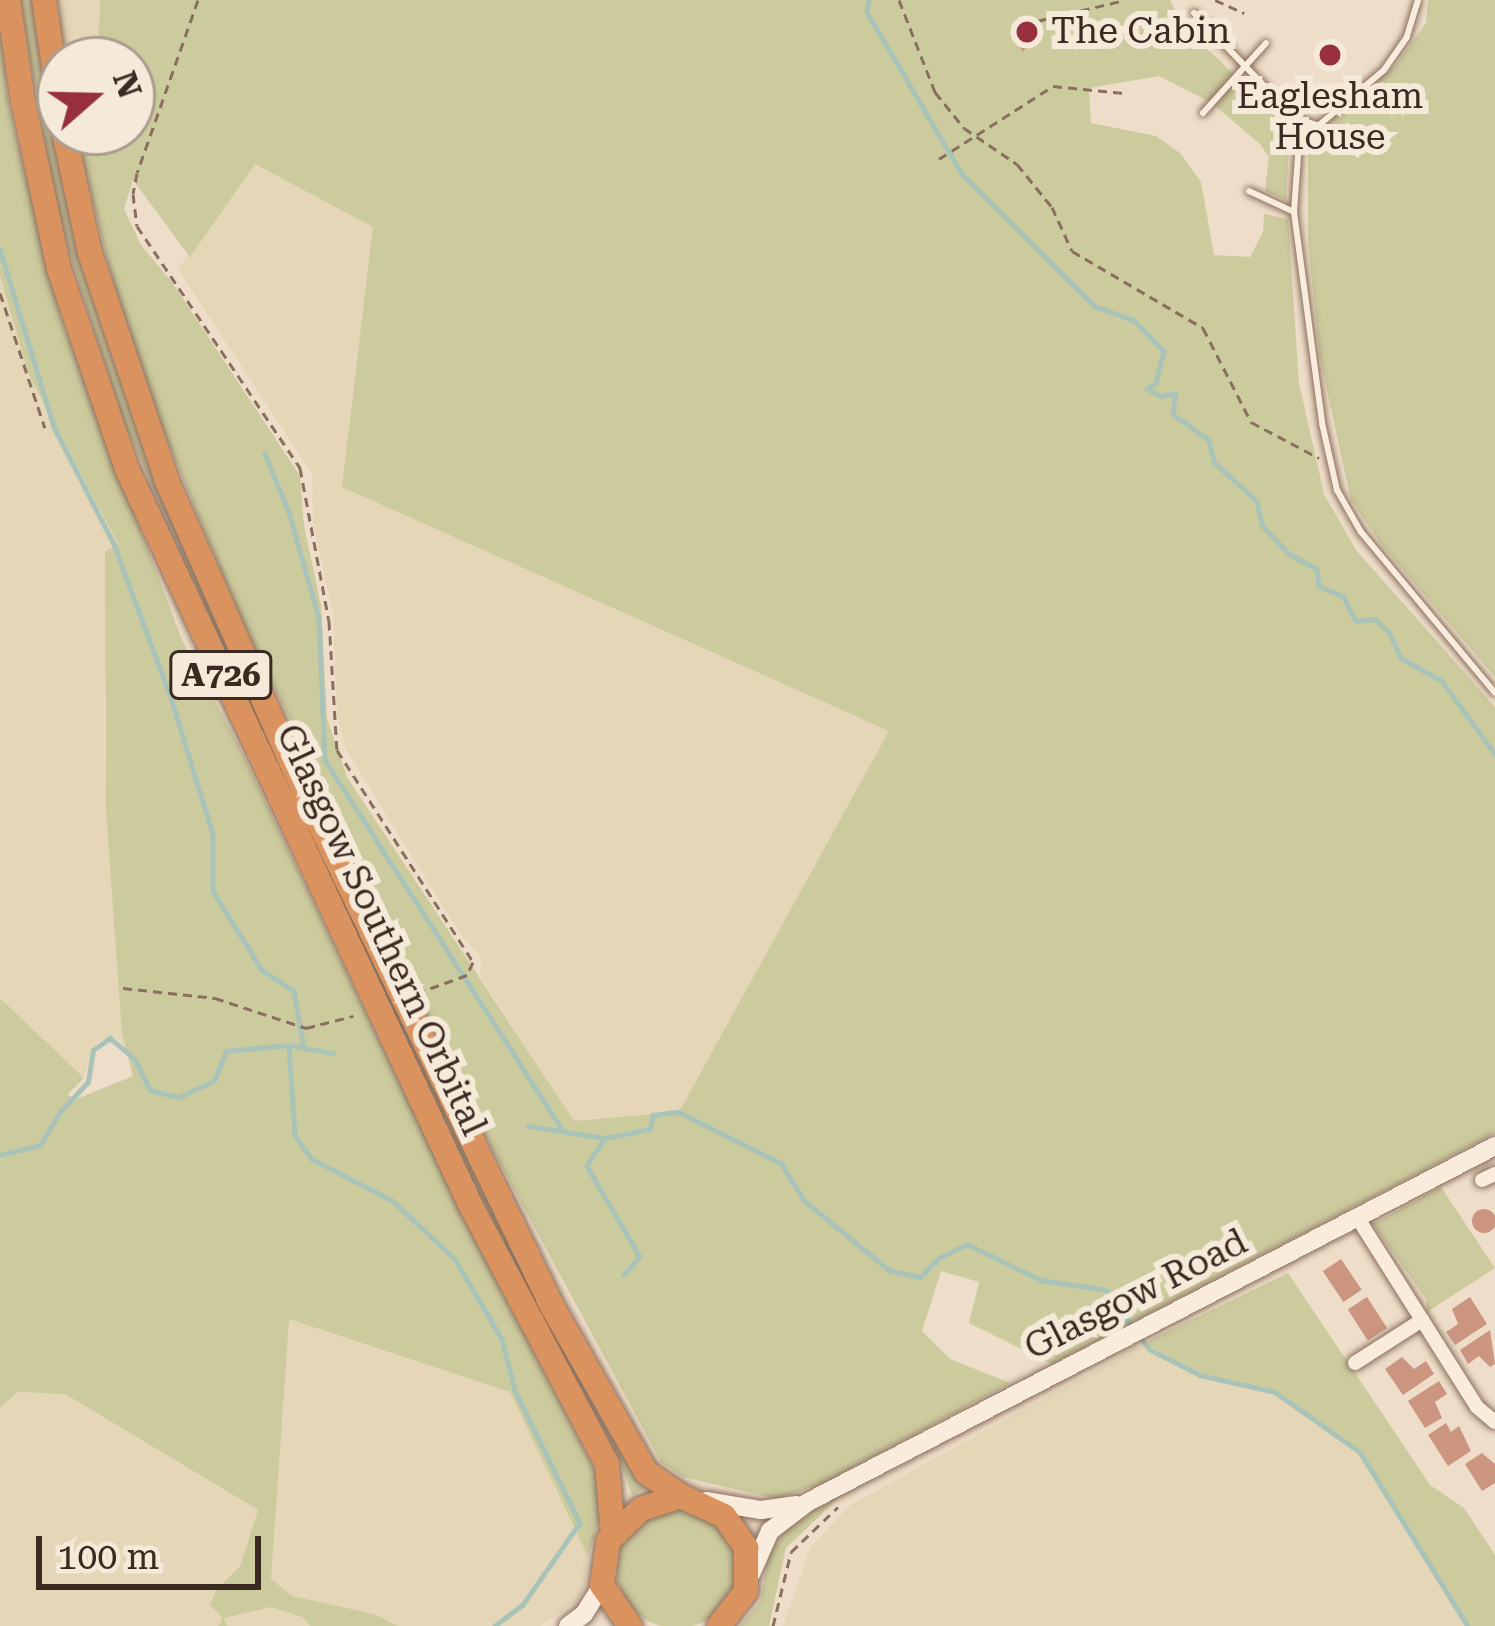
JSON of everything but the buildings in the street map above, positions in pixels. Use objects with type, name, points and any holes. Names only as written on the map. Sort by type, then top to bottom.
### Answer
[{"type":"highway","name":"Glasgow Southern Orbital","points":[[8,0],[23,101],[59,269],[127,469],[470,1204],[608,1463],[613,1534]]},
{"type":"highway","points":[[44,0],[49,36]]},
{"type":"highway","name":"Glasgow Southern Orbital","points":[[69,156],[90,253],[166,481],[306,796],[553,1308],[646,1472],[686,1497]]},
{"type":"highway","points":[[613,1534],[641,1509],[686,1497]]},
{"type":"highway","name":"A726","points":[[686,1497],[733,1526],[746,1548],[750,1578]]},
{"type":"highway","name":"A726","points":[[602,1585],[604,1551],[613,1534]]},
{"type":"highway","points":[[725,1624],[750,1578]]},
{"type":"highway","points":[[602,1585],[630,1626]]},
{"type":"main road","name":"Glasgow Road","points":[[750,1578],[764,1540],[808,1502],[1495,1146]]},
{"type":"main road","name":"Glasgow Road","points":[[686,1497],[761,1510],[808,1502]]},
{"type":"main road","points":[[568,1626],[584,1614],[602,1585]]},
{"type":"street","points":[[1357,1217],[1477,1407],[1495,1423]]},
{"type":"street","points":[[1355,1363],[1422,1320]]},
{"type":"lane","points":[[1418,0],[1407,37],[1384,70],[1299,142],[1294,212],[1337,490],[1361,532],[1495,693]]},
{"type":"lane","points":[[1194,13],[1294,118],[1316,125]]},
{"type":"lane","points":[[1203,113],[1266,43]]},
{"type":"lane","points":[[1250,191],[1294,212]]},
{"type":"path","points":[[198,0],[137,173],[133,194],[137,226],[304,478],[329,621],[337,750],[473,962],[467,974],[417,993]]},
{"type":"path","points":[[899,0],[935,92],[975,135],[1017,164],[1052,207],[1072,251],[1203,328],[1251,422],[1331,464]]},
{"type":"path","points":[[1037,21],[1125,0]]},
{"type":"path","points":[[1215,0],[1244,13]]},
{"type":"path","points":[[939,159],[1053,86],[1124,93]]},
{"type":"path","points":[[0,292],[45,428]]},
{"type":"path","points":[[123,988],[215,998],[306,1028],[352,1016]]},
{"type":"path","points":[[773,1626],[791,1552],[841,1505]]},
{"type":"shaded area","points":[[55,0],[100,0],[99,36],[60,36]]},
{"type":"shaded area","points":[[288,115],[1064,428],[679,1112],[574,1122],[480,976],[481,958],[460,934],[345,748],[337,715],[333,613],[313,522],[312,474],[178,269]]},
{"type":"shaded area","points":[[0,275],[28,373],[118,544],[104,698],[106,811],[125,1046],[113,1036],[97,1042],[84,1078],[0,998]]},
{"type":"shaded area","points":[[288,1318],[510,1392],[588,1556],[585,1588],[577,1601],[540,1626],[398,1626],[373,1614],[292,1596],[270,1579]]},
{"type":"shaded area","points":[[1144,1343],[1200,1375],[1275,1392],[1360,1452],[1468,1626],[783,1626],[810,1548],[849,1506]]},
{"type":"shaded area","points":[[18,1392],[65,1394],[258,1510],[240,1566],[216,1590],[223,1618],[271,1607],[302,1617],[310,1626],[227,1626],[223,1619],[218,1626],[0,1626],[0,1408]]},
{"type":"green space","points":[[20,0],[35,0],[40,36],[36,36],[36,92]]},
{"type":"green space","points":[[100,0],[1170,0],[1180,21],[1290,131],[1286,200],[1265,191],[1269,157],[1260,144],[1212,103],[1159,76],[1089,88],[1091,123],[1156,136],[1180,153],[1201,182],[1214,255],[1250,257],[1263,232],[1264,214],[1288,219],[1299,383],[1324,494],[1356,550],[1495,707],[1495,1133],[1052,1364],[969,1323],[979,1282],[941,1271],[922,1331],[950,1359],[1010,1383],[823,1483],[777,1499],[683,1477],[661,1462],[453,1076],[358,876],[341,820],[246,632],[161,425],[113,281],[82,156],[156,156],[156,36],[99,36]],"holes":[[[255,164],[373,227],[342,487],[889,731],[679,1112],[574,1121],[347,777],[327,718],[321,605],[304,526],[300,476],[172,282],[141,245],[124,209],[133,180],[190,257]]]},
{"type":"green space","points":[[1428,0],[1495,0],[1495,677],[1381,544],[1351,500],[1320,358],[1308,243],[1308,139],[1395,66],[1426,23]]},
{"type":"green space","points":[[0,23],[9,106],[60,315],[182,640],[237,742],[460,1210],[601,1482],[601,1515],[588,1556],[510,1392],[289,1319],[271,1579],[292,1596],[374,1614],[398,1626],[310,1626],[302,1617],[271,1607],[224,1618],[227,1626],[218,1626],[223,1618],[210,1605],[216,1590],[240,1566],[258,1510],[65,1394],[18,1392],[0,1408],[0,998],[84,1078],[68,1094],[74,1100],[133,1076],[122,1034],[106,811],[105,552],[118,544],[28,373],[0,275]]},
{"type":"green space","points":[[47,156],[58,156],[107,338],[632,1471],[645,1488],[632,1495],[621,1463],[447,1135],[123,421],[57,212]]},
{"type":"green space","points":[[1441,1187],[1495,1268],[1427,1312],[1426,1299],[1373,1224]]},
{"type":"green space","points":[[1288,1273],[1430,1485],[1464,1508],[1495,1555],[1495,1626],[1468,1626],[1360,1452],[1275,1392],[1200,1375],[1144,1343]]},
{"type":"green space","points":[[845,1492],[786,1548],[769,1626],[740,1626],[760,1602],[769,1550],[794,1521]]},
{"type":"green space","points":[[677,1508],[700,1513],[719,1526],[732,1545],[737,1568],[732,1591],[719,1610],[700,1623],[677,1628],[654,1623],[635,1610],[622,1591],[617,1568],[622,1545],[635,1526],[654,1513]]},
{"type":"waterway","points":[[869,0],[867,12],[962,174],[1096,307],[1134,320],[1164,351],[1156,383],[1147,389],[1161,396],[1176,393],[1173,414],[1209,440],[1214,462],[1257,501],[1262,525],[1288,553],[1317,569],[1319,586],[1343,596],[1356,621],[1375,619],[1389,632],[1401,658],[1442,681],[1495,754]]},
{"type":"waterway","points":[[0,249],[54,427],[114,544],[172,701],[213,834],[213,891],[262,970],[294,991],[304,1048]]},
{"type":"waterway","points":[[265,454],[289,512],[319,618],[325,760],[563,1131]]},
{"type":"waterway","points":[[0,1155],[40,1145],[60,1112],[88,1082],[93,1050],[110,1038],[135,1059],[150,1090],[179,1097],[214,1081],[226,1051],[289,1045],[333,1053]]},
{"type":"waterway","points":[[289,1045],[295,1135],[312,1159],[393,1201],[454,1258],[502,1339],[515,1390],[580,1523],[523,1605],[495,1626]]},
{"type":"waterway","points":[[528,1126],[605,1138],[650,1129],[653,1115],[679,1112],[781,1163],[805,1201],[889,1270],[920,1277],[939,1258],[967,1244],[1041,1280],[1106,1290],[1132,1326]]},
{"type":"waterway","points":[[605,1138],[587,1166],[640,1257],[624,1275]]},
{"type":"waterway","points":[[1139,1335],[1149,1349],[1200,1375],[1275,1392],[1360,1452],[1468,1626]]},
{"type":"place","name":"The Cabin","points":[[1027,32]]},
{"type":"place","name":"Eaglesham House","points":[[1330,55]]}]
